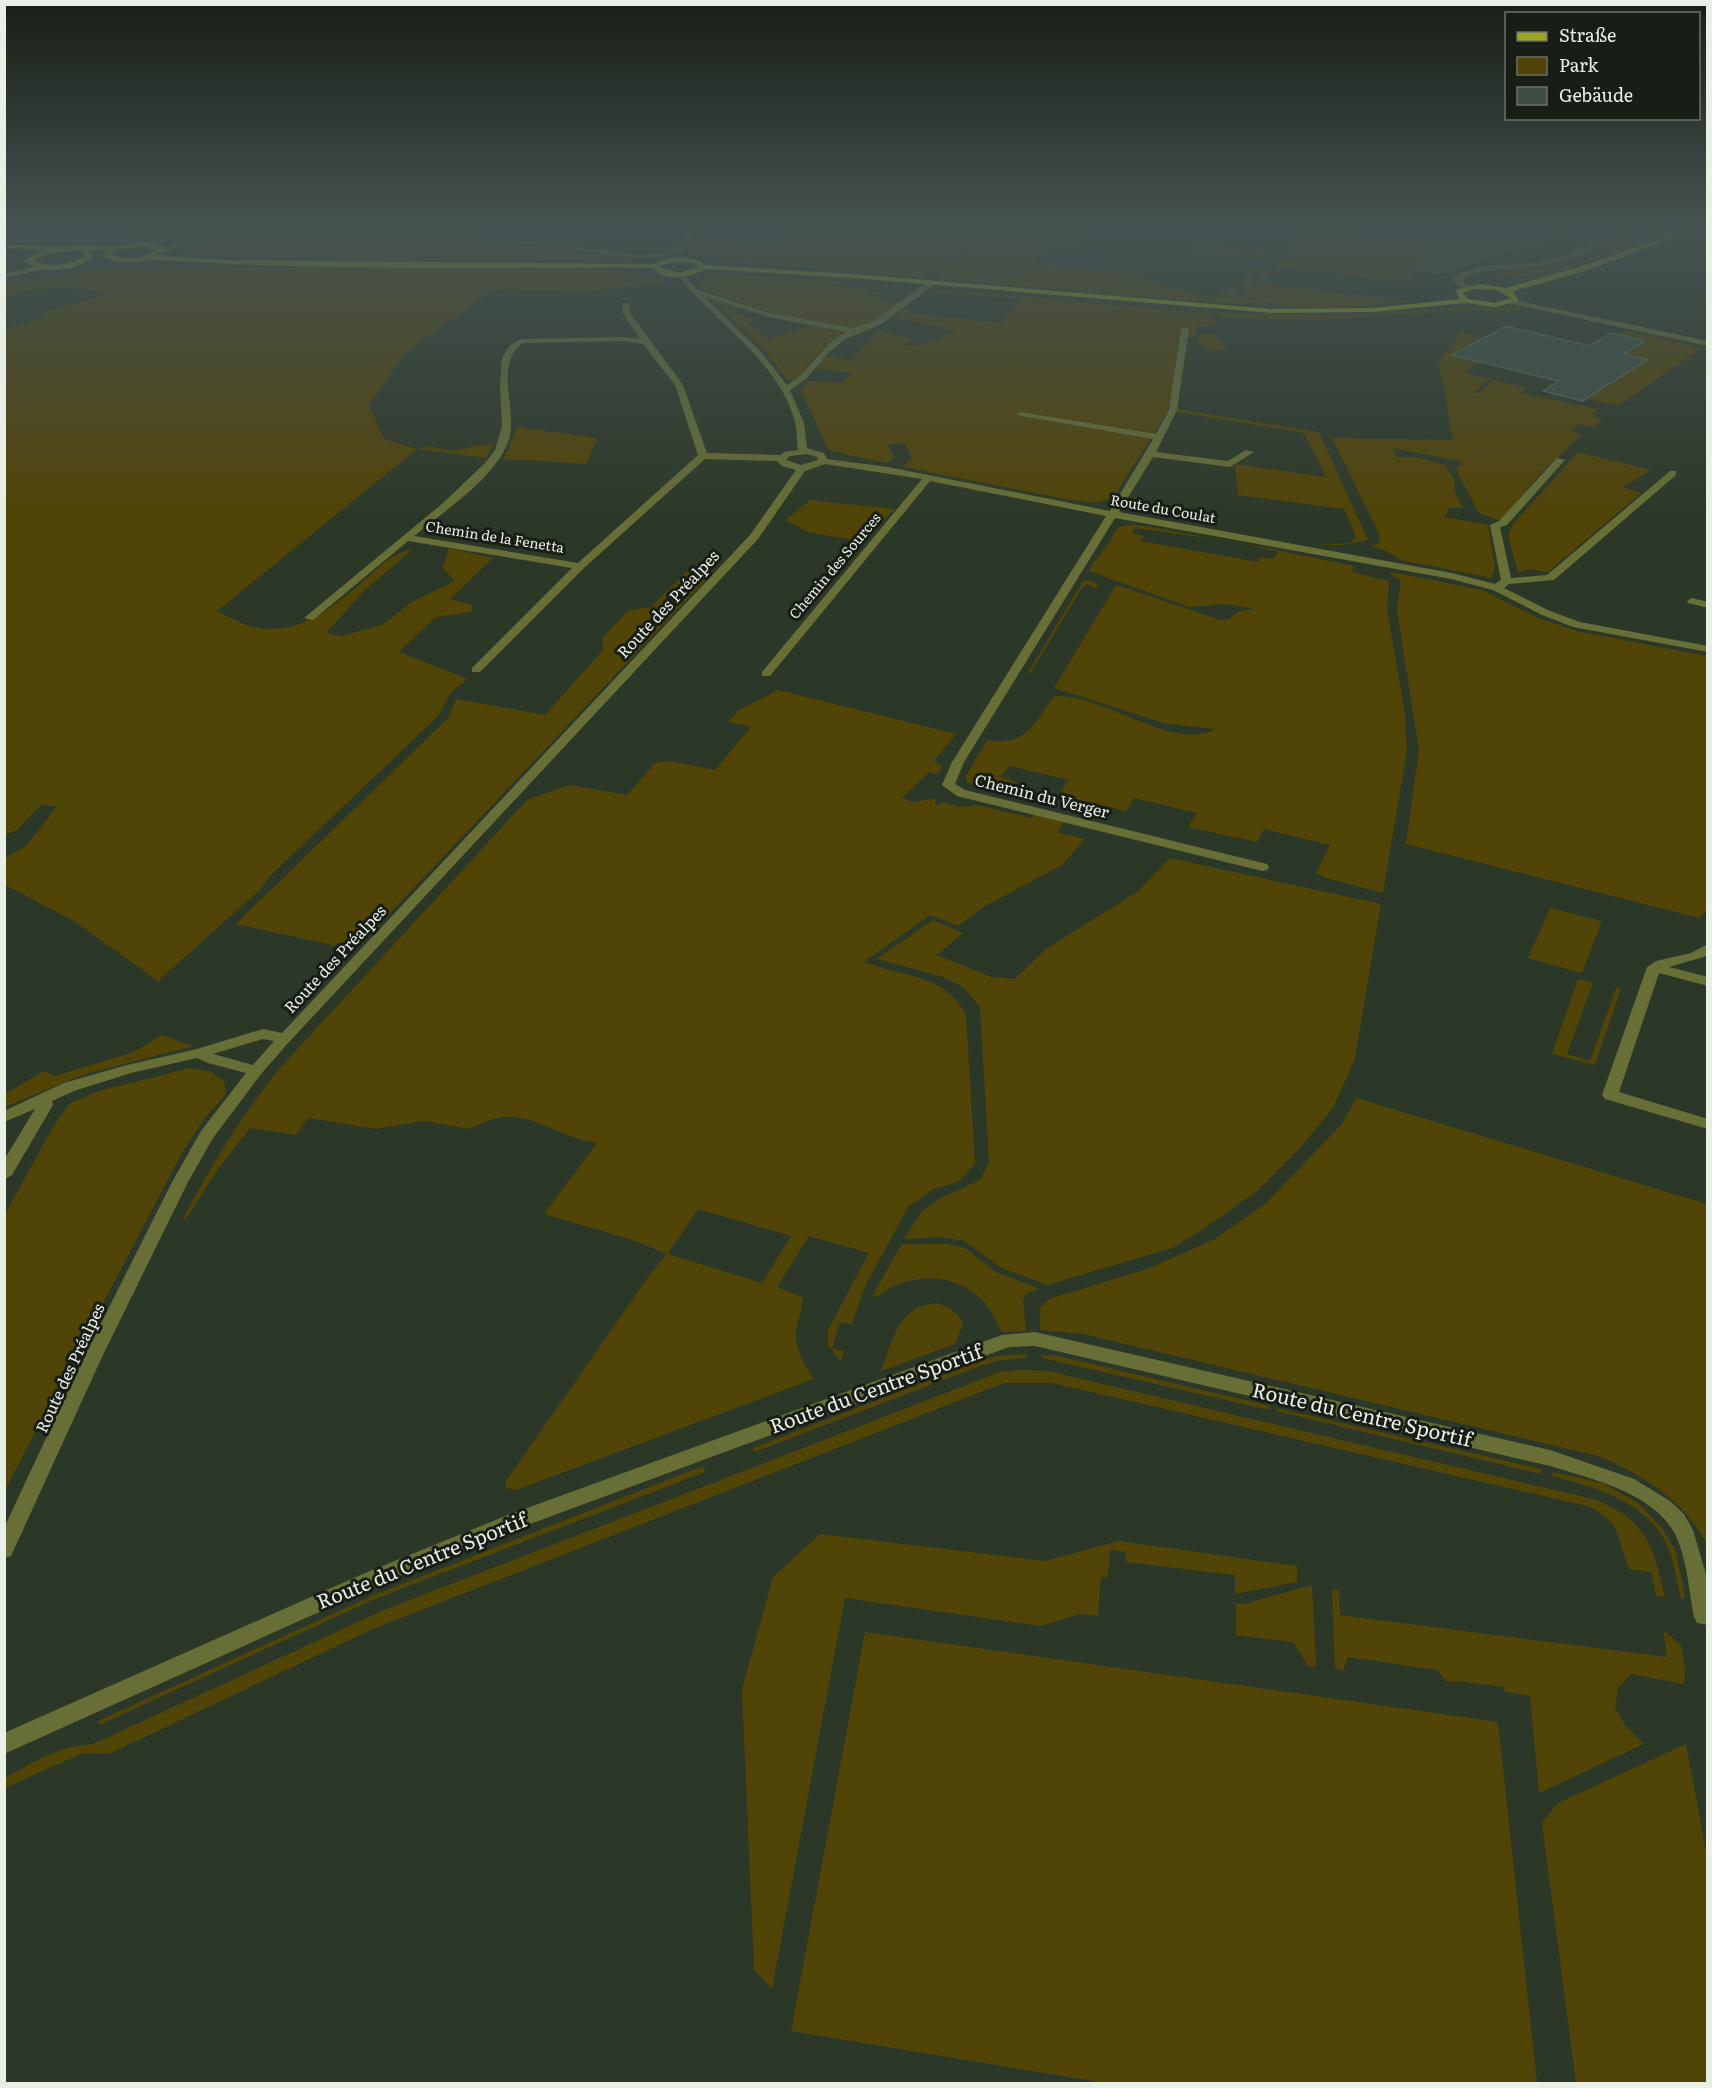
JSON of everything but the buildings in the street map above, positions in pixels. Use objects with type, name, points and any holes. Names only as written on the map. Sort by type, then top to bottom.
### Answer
[{"type":"street","points":[[633,323],[679,385],[704,456],[781,458],[787,454],[803,451],[818,453],[824,458],[823,461],[802,468],[788,465],[782,462],[781,458]]},
{"type":"street","points":[[729,323],[756,350],[786,389],[800,415],[803,451]]},
{"type":"street","points":[[814,323],[854,331]]},
{"type":"street","points":[[786,389],[798,384],[825,349],[842,336],[876,323]]},
{"type":"street","points":[[1613,323],[1707,344]]},
{"type":"street","points":[[1112,514],[1150,454],[1173,410],[1185,329]]},
{"type":"street","name":"Chemin de la Fenetta","points":[[309,618],[475,478],[501,447],[506,438],[507,399],[504,357],[512,345],[546,340],[624,339],[646,342]]},
{"type":"street","points":[[1020,415],[1158,437]]},
{"type":"street","points":[[1150,454],[1230,464],[1249,452]]},
{"type":"street","name":"Chemin de la Fenetta","points":[[476,669],[580,566],[704,456]]},
{"type":"street","points":[[1501,584],[1495,525],[1503,523],[1560,460]]},
{"type":"street","name":"Route du Coulat","points":[[823,461],[860,465],[1112,514],[1501,584]]},
{"type":"street","name":"Route des Préalpes","points":[[4,1550],[93,1357],[180,1182],[207,1135],[256,1071],[285,1038],[754,537],[802,468]]},
{"type":"street","points":[[1501,584],[1550,578],[1673,473]]},
{"type":"street","name":"Chemin des Sources","points":[[766,674],[928,478]]},
{"type":"street","name":"Chemin du Verger","points":[[1112,514],[954,768],[948,785],[961,793],[1262,867]]},
{"type":"street","name":"Chemin de la Fenetta","points":[[406,538],[580,566]]},
{"type":"street","points":[[1501,584],[1546,613],[1577,625],[1707,649]]},
{"type":"street","points":[[1692,602],[1707,605]]},
{"type":"street","points":[[1707,948],[1698,957],[1669,960],[1654,967],[1610,1095],[1707,1125]]},
{"type":"street","points":[[1654,967],[1707,982]]},
{"type":"street","points":[[4,1117],[43,1097],[128,1069],[199,1053],[263,1034],[285,1038]]},
{"type":"street","points":[[199,1053],[213,1060],[256,1071]]},
{"type":"street","points":[[4,1175],[45,1105],[43,1097]]},
{"type":"street","name":"Route du Centre Sportif","points":[[4,1744],[426,1557],[1008,1340],[1035,1339],[1550,1458],[1630,1485],[1664,1506],[1686,1534],[1704,1617]]},
{"type":"green space","points":[[25,323],[446,323],[404,354],[369,405],[384,439],[417,449],[217,611],[246,625],[267,629],[300,624],[329,609],[389,560],[413,549],[365,590],[326,633],[342,636],[384,624],[412,602],[455,581],[443,568],[449,548],[493,558],[450,599],[472,605],[472,612],[436,617],[399,652],[468,679],[452,691],[438,716],[270,876],[260,890],[158,981],[74,921],[5,885],[5,858],[27,845],[57,806],[41,805],[17,830],[5,835],[5,329]]},
{"type":"green space","points":[[737,323],[750,323],[769,339],[812,326],[843,332],[823,348],[794,381],[787,379],[760,345]]},
{"type":"green space","points":[[826,323],[865,323],[851,328]]},
{"type":"green space","points":[[922,323],[1215,323],[1212,326],[1198,326],[1193,338],[1177,339],[1177,370],[1168,411],[1113,498],[1092,503],[903,467],[912,457],[904,443],[888,445],[895,458],[886,463],[830,451],[800,391],[809,381],[841,383],[853,373],[813,368],[824,355],[851,361],[878,331],[911,339],[904,345],[909,346],[930,342],[957,331]]},
{"type":"green space","points":[[1626,330],[1701,348],[1620,405],[1584,399],[1647,360],[1624,354],[1644,342],[1618,335]]},
{"type":"green space","points":[[1461,332],[1478,334],[1476,336],[1484,338],[1453,354],[1480,362],[1463,372],[1490,379],[1474,392],[1478,393],[1494,380],[1527,388],[1521,393],[1598,409],[1592,414],[1602,421],[1593,427],[1580,424],[1570,431],[1582,435],[1543,471],[1500,521],[1479,513],[1458,474],[1457,467],[1460,466],[1460,461],[1392,448],[1397,457],[1418,457],[1445,465],[1455,481],[1454,491],[1463,508],[1449,508],[1445,517],[1488,525],[1495,568],[1491,578],[1401,560],[1384,550],[1371,546],[1379,543],[1380,536],[1332,438],[1453,440],[1439,362]]},
{"type":"green space","points":[[1201,333],[1214,333],[1227,348],[1206,349],[1196,340]]},
{"type":"green space","points":[[1177,409],[1319,432],[1368,540],[1342,545],[1317,545],[1349,543],[1356,536],[1344,509],[1238,495],[1235,464],[1326,477],[1304,433],[1176,412]]},
{"type":"green space","points":[[517,427],[597,438],[587,464],[504,459]]},
{"type":"green space","points":[[496,441],[486,458],[417,449],[428,446],[451,451],[474,446],[490,446]]},
{"type":"green space","points":[[1578,452],[1651,470],[1623,487],[1641,493],[1548,572],[1529,569],[1518,573],[1508,535],[1513,524]]},
{"type":"green space","points":[[810,500],[894,509],[865,542],[808,532],[786,520]]},
{"type":"green space","points":[[1125,525],[1139,525],[1221,540],[1135,528],[1131,533],[1144,536],[1140,541],[1258,562],[1261,557],[1273,559],[1278,552],[1236,542],[1354,566],[1352,572],[1389,581],[1387,609],[1405,715],[1407,750],[1383,893],[1326,878],[1316,873],[1330,845],[1264,829],[1257,842],[1188,827],[1197,813],[1134,798],[1126,811],[1058,795],[1069,780],[1010,766],[1000,777],[1016,781],[1007,794],[967,782],[966,776],[987,740],[1011,740],[1020,737],[1034,724],[1054,696],[1095,703],[1180,734],[1199,734],[1216,729],[1167,724],[1054,688],[1116,585],[1221,620],[1229,619],[1239,611],[1255,609],[1226,604],[1189,607],[1089,571],[1117,529]]},
{"type":"green space","points":[[687,571],[710,575],[355,950],[236,924],[449,717],[456,699],[545,715],[603,650],[603,637],[629,610],[651,607]]},
{"type":"green space","points":[[1392,572],[1482,590],[1538,618],[1577,631],[1707,656],[1708,908],[1700,918],[1406,844],[1419,750],[1397,611],[1401,581],[1390,574]]},
{"type":"green space","points":[[1088,580],[1098,584],[1096,589],[1088,584],[1083,586],[1030,674],[1027,674],[1083,581]]},
{"type":"green space","points":[[778,690],[956,734],[934,761],[942,766],[938,774],[928,773],[902,798],[913,802],[938,798],[934,804],[939,805],[943,802],[960,807],[977,805],[1032,818],[1035,813],[1063,822],[1057,832],[1085,839],[1062,865],[985,906],[958,926],[930,915],[864,962],[935,984],[957,1002],[966,1015],[975,1164],[958,1182],[934,1189],[909,1206],[866,1284],[852,1324],[840,1322],[832,1349],[844,1351],[841,1362],[828,1345],[828,1330],[869,1253],[809,1236],[777,1287],[802,1297],[796,1340],[803,1361],[814,1379],[516,1490],[506,1488],[506,1481],[651,1273],[667,1254],[636,1241],[544,1214],[597,1143],[564,1134],[535,1122],[505,1117],[488,1120],[470,1129],[424,1121],[376,1129],[308,1118],[296,1135],[250,1128],[218,1169],[186,1219],[183,1219],[228,1141],[279,1069],[527,800],[569,785],[627,795],[655,763],[669,761],[715,770],[751,727],[728,722],[739,710]],"holes":[[[698,1209],[791,1236],[762,1283],[668,1254]]]},
{"type":"green space","points":[[1170,858],[1381,904],[1355,1058],[1333,1108],[1300,1148],[1257,1191],[1172,1248],[1047,1285],[1002,1268],[964,1241],[942,1237],[904,1239],[922,1211],[943,1197],[980,1180],[989,1163],[980,1007],[963,987],[943,977],[877,959],[933,920],[963,933],[937,955],[991,977],[1015,979],[1046,949],[1137,892]]},
{"type":"green space","points":[[1550,908],[1602,921],[1582,973],[1528,958]]},
{"type":"green space","points":[[1578,979],[1593,983],[1567,1054],[1590,1061],[1616,988],[1621,989],[1595,1065],[1552,1054]]},
{"type":"green space","points":[[162,1035],[193,1046],[82,1075],[5,1107],[5,1094],[44,1071],[55,1076],[134,1052]]},
{"type":"green space","points":[[190,1068],[211,1072],[224,1081],[226,1094],[205,1118],[184,1149],[5,1490],[5,1214],[52,1129],[69,1104],[99,1091]]},
{"type":"green space","points":[[1356,1098],[1707,1204],[1707,1545],[1698,1529],[1675,1502],[1631,1472],[1598,1456],[1083,1334],[1040,1330],[1040,1308],[1049,1299],[1147,1269],[1215,1239],[1265,1204],[1342,1124]]},
{"type":"green space","points":[[902,1244],[947,1244],[965,1248],[996,1272],[1037,1288],[1038,1290],[1027,1293],[1023,1299],[1026,1331],[1002,1332],[983,1300],[968,1289],[942,1280],[914,1280],[888,1289],[877,1297],[872,1296]]},
{"type":"green space","points":[[936,1303],[952,1310],[963,1324],[955,1344],[881,1371],[894,1337],[905,1318],[923,1306]]},
{"type":"green space","points":[[1026,1354],[1027,1358],[1000,1360],[980,1366],[754,1452],[753,1448],[976,1362],[998,1356]]},
{"type":"green space","points":[[1041,1355],[1054,1355],[1270,1406],[1269,1410],[1042,1358]]},
{"type":"green space","points":[[1048,1371],[1597,1500],[1627,1517],[1646,1538],[1652,1550],[1665,1597],[1656,1596],[1651,1572],[1629,1569],[1614,1524],[1591,1507],[1052,1383],[1004,1383],[375,1628],[109,1754],[83,1753],[5,1788],[5,1778],[47,1756],[69,1748],[93,1744],[384,1610],[1000,1372]]},
{"type":"green space","points":[[1277,1408],[1541,1469],[1541,1474],[1276,1411]]},
{"type":"green space","points":[[703,1466],[705,1472],[375,1599],[99,1725],[98,1721],[374,1595]]},
{"type":"green space","points":[[1553,1472],[1605,1484],[1638,1503],[1662,1528],[1676,1551],[1685,1598],[1681,1598],[1670,1552],[1662,1535],[1650,1521],[1622,1500],[1605,1492],[1552,1476]]},
{"type":"green space","points":[[820,1534],[1045,1561],[1119,1541],[1297,1566],[1297,1582],[1235,1594],[1235,1575],[1125,1562],[1126,1552],[1110,1550],[1108,1577],[1101,1577],[1098,1616],[1080,1614],[1041,1626],[845,1598],[772,1989],[754,1970],[742,1689],[773,1577]]},
{"type":"green space","points":[[1312,1585],[1316,1665],[1313,1667],[1308,1666],[1293,1642],[1236,1635],[1236,1603],[1244,1604]]},
{"type":"green space","points":[[1339,1590],[1340,1615],[1667,1657],[1663,1630],[1681,1645],[1685,1669],[1684,1684],[1631,1674],[1618,1688],[1615,1708],[1625,1725],[1644,1744],[1539,1793],[1530,1696],[1505,1692],[1504,1687],[1459,1681],[1447,1682],[1437,1670],[1348,1657],[1343,1671],[1335,1669],[1332,1591]]},
{"type":"green space","points":[[865,1632],[1498,1722],[1537,2083],[1106,2083],[791,2031]]},
{"type":"green space","points":[[1686,1744],[1707,1857],[1707,2083],[1576,2083],[1542,1823],[1558,1803]]}]
